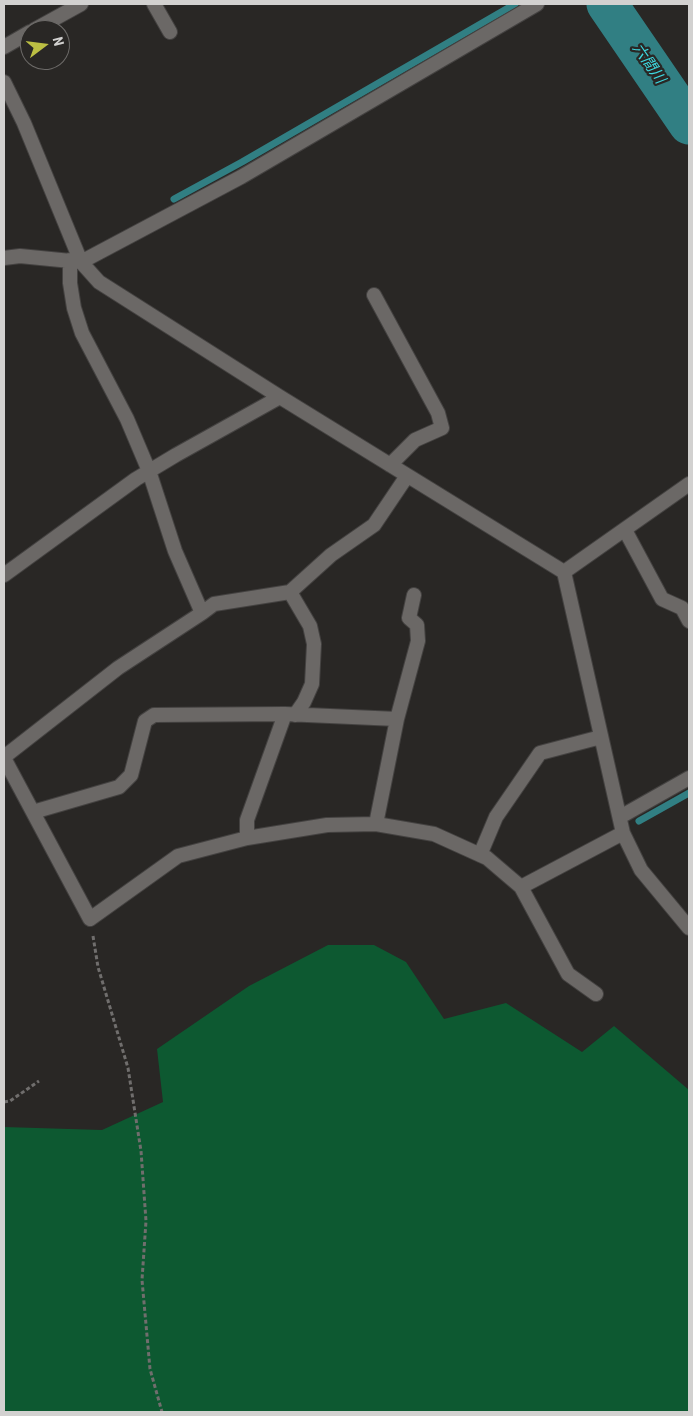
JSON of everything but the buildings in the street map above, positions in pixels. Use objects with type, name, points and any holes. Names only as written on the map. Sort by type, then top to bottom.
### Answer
[{"type":"street","points":[[52,20],[81,4]]},
{"type":"street","points":[[154,4],[170,32]]},
{"type":"street","points":[[4,258],[20,256],[76,261],[241,177],[537,4]]},
{"type":"street","points":[[4,47],[20,38]]},
{"type":"street","points":[[4,82],[24,123],[76,261],[99,282],[280,397],[564,572],[623,833],[641,870],[689,928]]},
{"type":"street","points":[[76,261],[70,283],[74,308],[82,333],[127,419],[149,471],[175,551],[202,613]]},
{"type":"street","points":[[374,295],[438,413],[442,428],[415,440],[390,465]]},
{"type":"street","points":[[4,575],[149,471],[280,397]]},
{"type":"street","points":[[407,476],[374,525],[331,555],[290,592],[214,604],[118,668],[4,758],[90,919],[178,856],[247,838],[327,825],[376,824],[434,834],[487,858],[521,887],[568,974],[596,994]]},
{"type":"street","points":[[564,572],[689,484]]},
{"type":"street","points":[[625,530],[662,599],[682,608],[689,621]]},
{"type":"street","points":[[247,838],[247,820],[290,715],[304,702],[312,684],[314,644],[310,626],[290,592]]},
{"type":"street","points":[[376,824],[398,719],[418,641],[417,625],[409,618],[414,595]]},
{"type":"street","points":[[33,812],[119,787],[131,775],[145,721],[154,715],[290,715],[398,719]]},
{"type":"street","points":[[480,855],[496,817],[540,753],[601,737]]},
{"type":"street","points":[[620,817],[689,778]]},
{"type":"street","points":[[521,887],[623,833]]},
{"type":"path","points":[[90,919],[98,967],[128,1068],[141,1151],[146,1221],[142,1280],[150,1369],[162,1412]]},
{"type":"path","points":[[4,1102],[10,1101],[38,1081]]},
{"type":"green space","points":[[328,945],[374,945],[406,962],[444,1019],[506,1003],[582,1052],[614,1026],[689,1090],[689,1412],[4,1412],[4,1127],[102,1130],[163,1102],[157,1049],[249,986]]},
{"type":"waterway","points":[[174,199],[242,162],[515,4]]},
{"type":"waterway","name":"六間川","points":[[607,4],[689,124]]},
{"type":"waterway","points":[[639,821],[689,793]]}]
